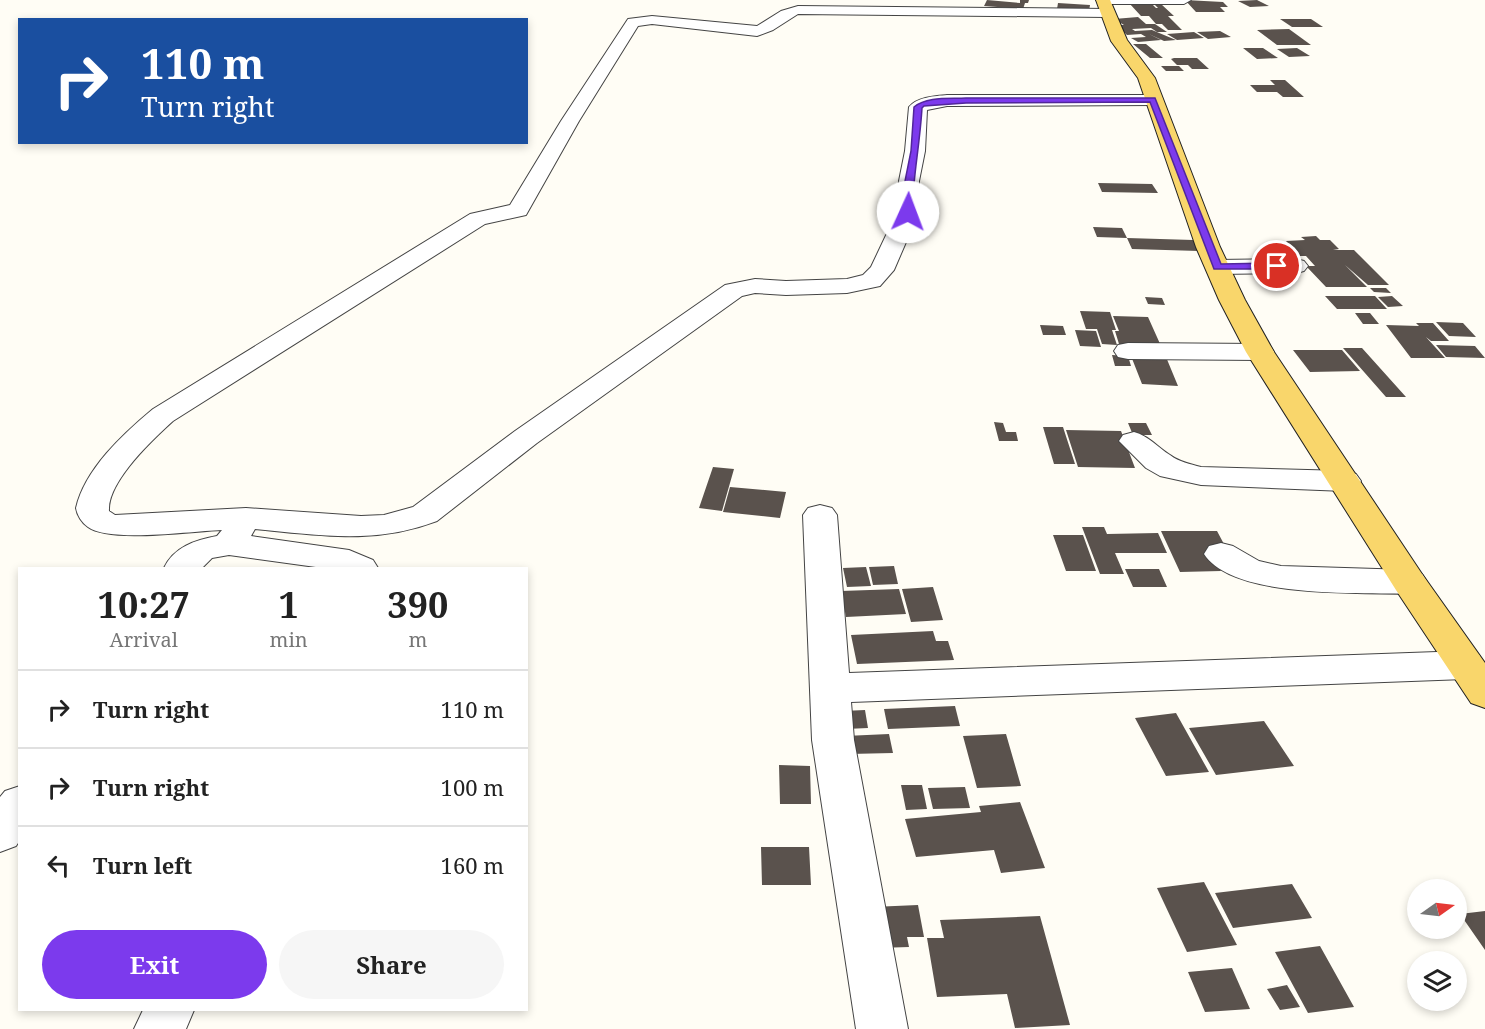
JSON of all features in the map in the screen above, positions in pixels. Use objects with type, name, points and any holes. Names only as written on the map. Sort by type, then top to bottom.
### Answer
[{"type":"main road","points":[[1104,4],[1119,41],[1146,78],[1217,267],[1260,352],[1346,481],[1409,582],[1475,679]]},
{"type":"street","points":[[1178,0],[1195,13]]},
{"type":"street","points":[[1153,100],[966,101],[921,105],[918,107],[915,151],[909,181],[908,212],[882,270],[871,281],[847,286],[786,288],[755,286],[725,295],[526,437],[425,514],[411,521],[393,526],[238,531],[113,525],[101,522],[95,515],[92,507],[97,494],[115,467],[143,432],[163,415],[478,219],[518,210],[570,121],[633,22],[652,20],[757,31],[770,27],[785,12],[798,10],[1104,4],[1184,0]]},
{"type":"street","points":[[1217,267],[1296,266]]},
{"type":"street","points":[[1128,351],[1260,352]]},
{"type":"street","points":[[1134,441],[1157,461],[1171,469],[1200,477],[1346,481]]},
{"type":"street","points":[[820,515],[833,740],[882,1029]]},
{"type":"street","points":[[181,567],[201,550],[238,531],[349,561],[359,567]]},
{"type":"street","points":[[1221,554],[1247,569],[1272,576],[1409,582]]},
{"type":"street","points":[[830,688],[1475,679]]},
{"type":"street","points":[[0,833],[18,806]]},
{"type":"street","points":[[160,1029],[168,1011]]},
{"type":"building","points":[[987,0],[1020,3],[1020,0],[1029,0],[1023,9],[984,6]]},
{"type":"building","points":[[1185,0],[1223,2],[1228,7],[1220,7],[1225,12],[1196,12]]},
{"type":"building","points":[[1257,0],[1269,6],[1250,7],[1238,1]]},
{"type":"building","points":[[1058,3],[1090,5],[1089,11],[1057,9]]},
{"type":"building","points":[[1129,3],[1151,3],[1156,8],[1158,8],[1154,4],[1161,4],[1174,16],[1168,16],[1182,30],[1168,30],[1162,24],[1156,24],[1149,16],[1141,16]]},
{"type":"building","points":[[1138,17],[1146,24],[1155,24],[1167,32],[1157,32],[1151,28],[1132,29],[1135,31],[1152,30],[1176,40],[1164,41],[1149,34],[1161,40],[1138,42],[1131,38],[1146,37],[1141,34],[1127,35],[1117,25],[1124,25],[1114,19]]},
{"type":"building","points":[[1280,19],[1311,19],[1323,27],[1292,27]]},
{"type":"building","points":[[1289,29],[1311,45],[1277,45],[1257,30]]},
{"type":"building","points":[[1220,31],[1231,37],[1208,39],[1197,32]]},
{"type":"building","points":[[1194,32],[1204,38],[1177,40],[1167,34]]},
{"type":"building","points":[[1133,44],[1146,44],[1163,58],[1150,58]]},
{"type":"building","points":[[1243,48],[1263,48],[1278,58],[1257,59]]},
{"type":"building","points":[[1297,48],[1310,56],[1289,57],[1277,49]]},
{"type":"building","points":[[1197,58],[1209,69],[1192,69],[1188,65],[1177,65],[1171,59]]},
{"type":"building","points":[[1161,66],[1179,66],[1184,71],[1166,71]]},
{"type":"building","points":[[1270,80],[1285,80],[1304,97],[1283,97],[1277,92],[1257,92],[1250,85],[1275,85]]},
{"type":"building","points":[[1098,183],[1152,184],[1158,193],[1102,192]]},
{"type":"building","points":[[1093,227],[1122,228],[1127,238],[1097,237]]},
{"type":"building","points":[[1316,236],[1320,240],[1330,240],[1339,249],[1333,250],[1354,250],[1389,285],[1368,285],[1345,265],[1367,287],[1326,287],[1306,266],[1315,266],[1306,256],[1297,256],[1286,241],[1305,240],[1301,237]]},
{"type":"building","points":[[1127,238],[1193,240],[1199,251],[1132,249]]},
{"type":"building","points":[[1262,252],[1276,252],[1283,261],[1269,261]]},
{"type":"building","points":[[1370,288],[1386,288],[1391,293],[1374,292]]},
{"type":"building","points":[[1325,296],[1375,296],[1387,309],[1337,309]]},
{"type":"building","points":[[1392,296],[1403,306],[1388,307],[1378,297]]},
{"type":"building","points":[[1145,297],[1162,298],[1165,305],[1148,304]]},
{"type":"building","points":[[1080,311],[1110,312],[1116,330],[1112,330],[1117,345],[1102,344],[1097,329],[1086,329]]},
{"type":"building","points":[[1355,313],[1370,313],[1379,324],[1363,324]]},
{"type":"building","points":[[1113,316],[1148,317],[1161,346],[1119,344],[1115,331],[1119,331]]},
{"type":"building","points":[[1436,322],[1463,323],[1476,337],[1449,336]]},
{"type":"building","points":[[1416,323],[1433,323],[1449,341],[1431,341],[1426,337],[1445,358],[1411,358],[1386,325],[1419,326]]},
{"type":"building","points":[[1040,325],[1063,326],[1066,335],[1043,335]]},
{"type":"building","points":[[1075,330],[1096,331],[1101,347],[1080,346]]},
{"type":"building","points":[[1436,345],[1475,346],[1485,358],[1446,357]]},
{"type":"building","points":[[1343,348],[1362,348],[1406,397],[1386,397]]},
{"type":"building","points":[[1293,350],[1342,350],[1360,371],[1310,372]]},
{"type":"building","points":[[1112,355],[1128,356],[1131,366],[1115,366]]},
{"type":"building","points":[[1131,356],[1166,357],[1178,386],[1142,384]]},
{"type":"building","points":[[994,422],[1003,423],[1006,432],[1016,432],[1018,441],[999,441]]},
{"type":"building","points":[[1128,423],[1146,423],[1152,435],[1133,435]]},
{"type":"building","points":[[1043,427],[1063,427],[1075,464],[1054,464]]},
{"type":"building","points":[[1066,430],[1121,431],[1135,468],[1078,467]]},
{"type":"building","points":[[713,467],[734,469],[722,511],[699,508]]},
{"type":"building","points":[[730,487],[786,492],[780,518],[723,512]]},
{"type":"building","points":[[1082,527],[1104,527],[1107,534],[1158,533],[1167,553],[1115,553],[1124,574],[1100,574]]},
{"type":"building","points":[[1161,531],[1217,531],[1225,546],[1208,546],[1221,571],[1180,572]]},
{"type":"building","points":[[1053,535],[1083,535],[1096,571],[1066,571]]},
{"type":"building","points":[[894,566],[898,584],[873,585],[869,567]]},
{"type":"building","points":[[866,567],[871,586],[847,587],[843,568]]},
{"type":"building","points":[[1125,569],[1159,569],[1167,587],[1133,587]]},
{"type":"building","points":[[933,587],[943,620],[911,622],[902,589]]},
{"type":"building","points":[[899,589],[906,614],[846,617],[841,591]]},
{"type":"building","points":[[933,631],[936,641],[948,641],[954,660],[857,664],[851,635]]},
{"type":"building","points":[[955,706],[960,726],[888,729],[884,709]]},
{"type":"building","points":[[865,710],[868,728],[846,729],[843,711]]},
{"type":"building","points":[[1176,713],[1209,772],[1166,776],[1135,718]]},
{"type":"building","points":[[1264,721],[1294,766],[1216,775],[1189,728]]},
{"type":"building","points":[[889,734],[893,753],[849,754],[845,736]]},
{"type":"building","points":[[1006,734],[1021,786],[977,788],[963,736]]},
{"type":"building","points":[[779,765],[810,766],[811,804],[780,804]]},
{"type":"building","points":[[901,785],[922,785],[927,809],[906,810]]},
{"type":"building","points":[[965,787],[970,808],[933,809],[928,788]]},
{"type":"building","points":[[1020,802],[1045,868],[1001,873],[994,850],[916,857],[905,819],[981,812],[979,806]]},
{"type":"building","points":[[761,847],[809,847],[811,885],[762,885]]},
{"type":"building","points":[[1204,882],[1237,945],[1187,952],[1157,888]]},
{"type":"building","points":[[1292,884],[1312,918],[1233,928],[1215,893]]},
{"type":"building","points":[[918,905],[924,937],[907,937],[909,947],[878,948],[872,907]]},
{"type":"building","points":[[1485,911],[1485,950],[1467,924],[1467,913]]},
{"type":"building","points":[[1040,916],[1070,1025],[1015,1028],[1007,994],[937,997],[927,938],[944,938],[940,920]]},
{"type":"building","points":[[1320,946],[1354,1007],[1308,1013],[1275,952]]},
{"type":"building","points":[[1232,968],[1250,1009],[1205,1012],[1188,972]]},
{"type":"building","points":[[1287,985],[1300,1007],[1280,1010],[1267,989]]},
{"type":"route","points":[[908,212],[909,181],[915,151],[918,107],[921,105],[966,101],[1153,100],[1217,267],[1277,266]]}]
